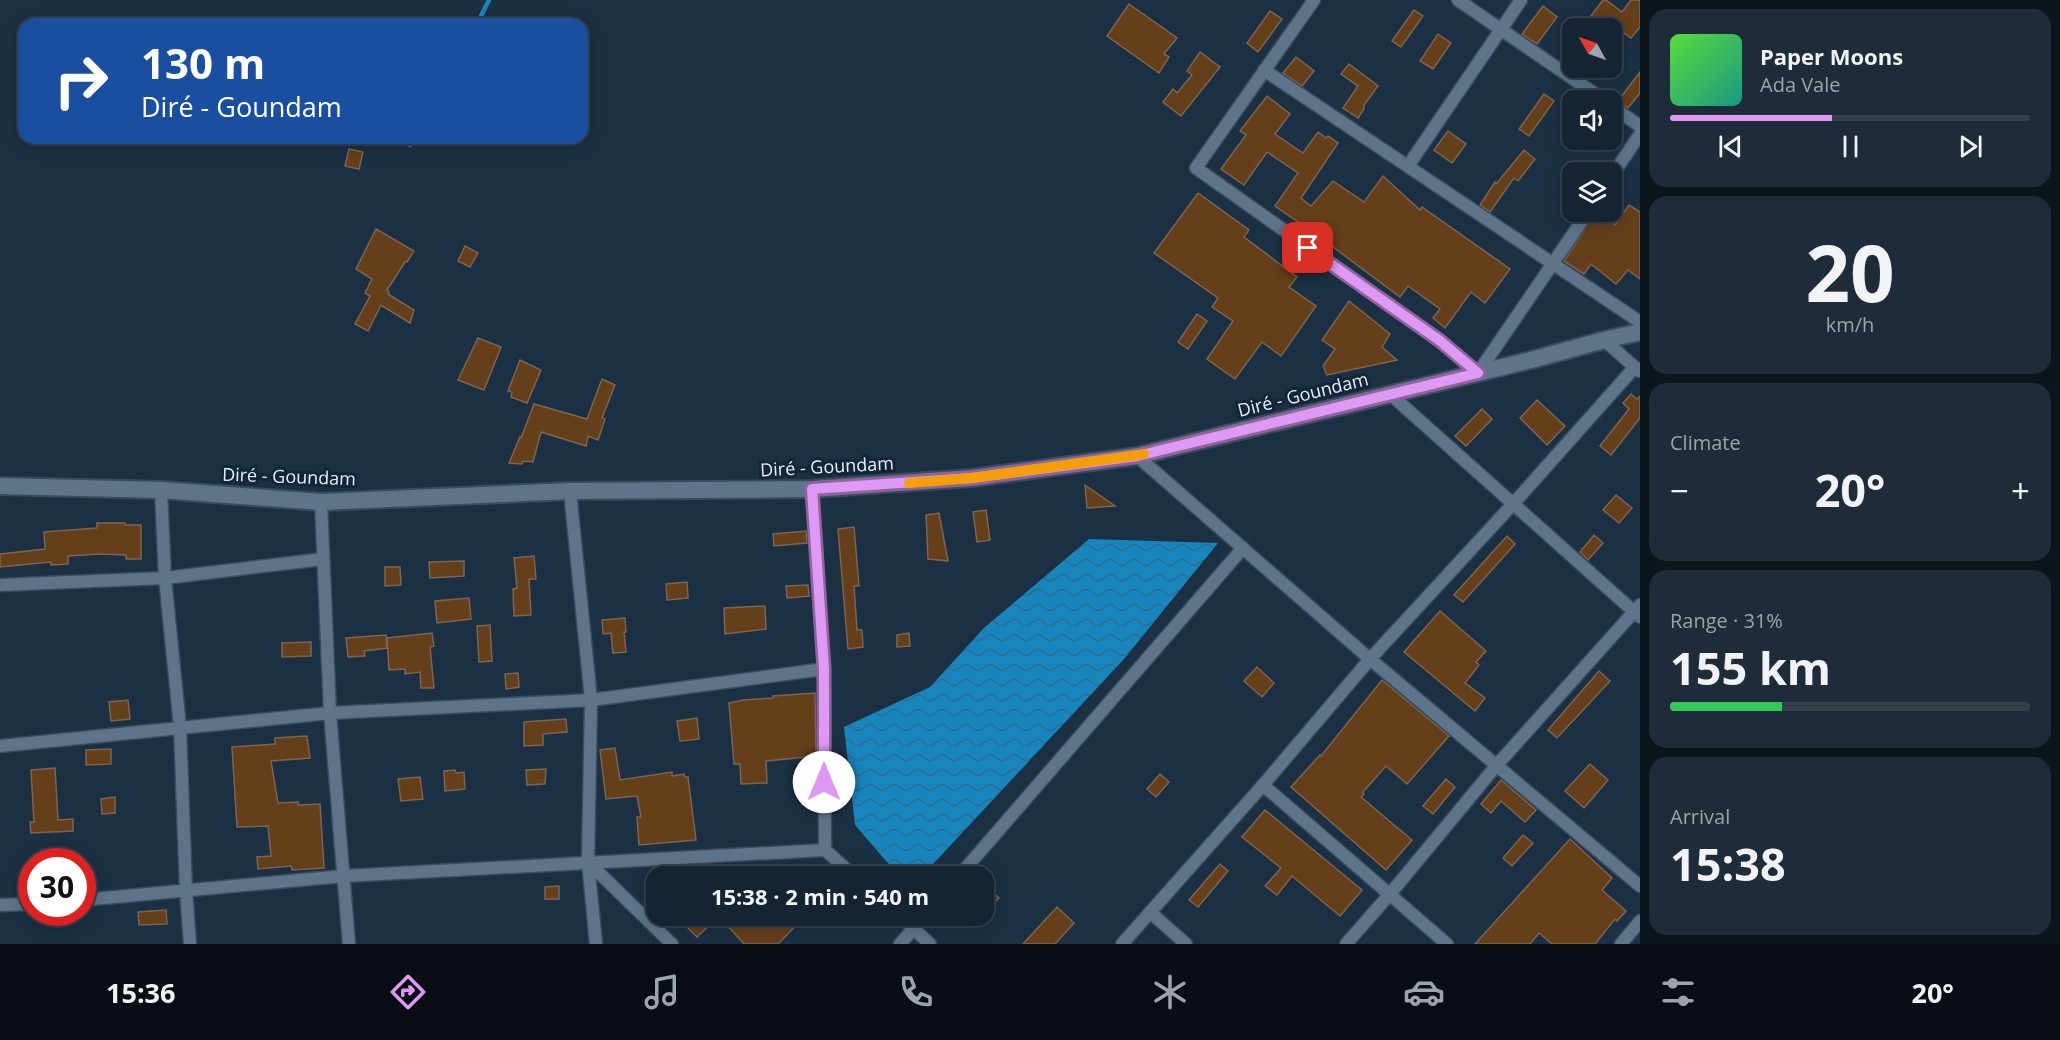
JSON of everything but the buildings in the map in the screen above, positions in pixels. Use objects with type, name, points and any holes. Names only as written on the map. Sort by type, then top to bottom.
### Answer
[{"type":"main road","name":"Diré - Goundam","points":[[0,486],[161,490],[321,502],[570,491],[812,489],[972,478],[1137,456],[1640,332]]},
{"type":"street","points":[[1314,0],[1196,168],[1439,340],[1478,373],[1581,222]]},
{"type":"street","points":[[1458,0],[1589,90]]},
{"type":"street","points":[[1408,166],[1521,0]]},
{"type":"street","points":[[1264,70],[1640,322]]},
{"type":"street","points":[[1622,114],[1640,126]]},
{"type":"street","points":[[1621,162],[1640,134]]},
{"type":"street","points":[[1122,944],[1263,785],[1370,659],[1637,369],[1604,340]]},
{"type":"street","points":[[1346,944],[1496,766],[1638,612],[1390,394]]},
{"type":"street","points":[[1137,456],[1370,659],[1640,886]]},
{"type":"street","points":[[812,489],[824,669],[825,850]]},
{"type":"street","points":[[161,490],[165,578],[180,727],[190,944]]},
{"type":"street","points":[[570,491],[591,700],[588,862],[596,944]]},
{"type":"street","points":[[321,502],[330,713],[349,944]]},
{"type":"street","points":[[968,866],[1243,548]]},
{"type":"street","points":[[0,585],[165,578],[323,559]]},
{"type":"street","points":[[0,746],[330,713],[591,700],[824,669]]},
{"type":"street","points":[[1263,785],[1447,944]]},
{"type":"street","points":[[96,899],[344,876],[825,850],[843,866]]},
{"type":"street","points":[[588,862],[672,944]]},
{"type":"street","points":[[0,905],[18,904]]},
{"type":"street","points":[[1150,912],[1186,944]]},
{"type":"street","points":[[1621,944],[1640,921]]},
{"type":"street","points":[[912,926],[930,944]]},
{"type":"street","points":[[900,944],[914,928]]},
{"type":"water","points":[[1089,539],[1218,543],[1124,659],[931,866],[890,866],[855,825],[844,727],[930,687],[984,628]]},
{"type":"waterway","points":[[480,18],[489,0]]},
{"type":"slow traffic","points":[[909,483],[972,478],[1144,454]]},
{"type":"route","points":[[824,782],[824,669],[812,489],[972,478],[1137,456],[1478,373],[1439,340],[1308,248]]}]
